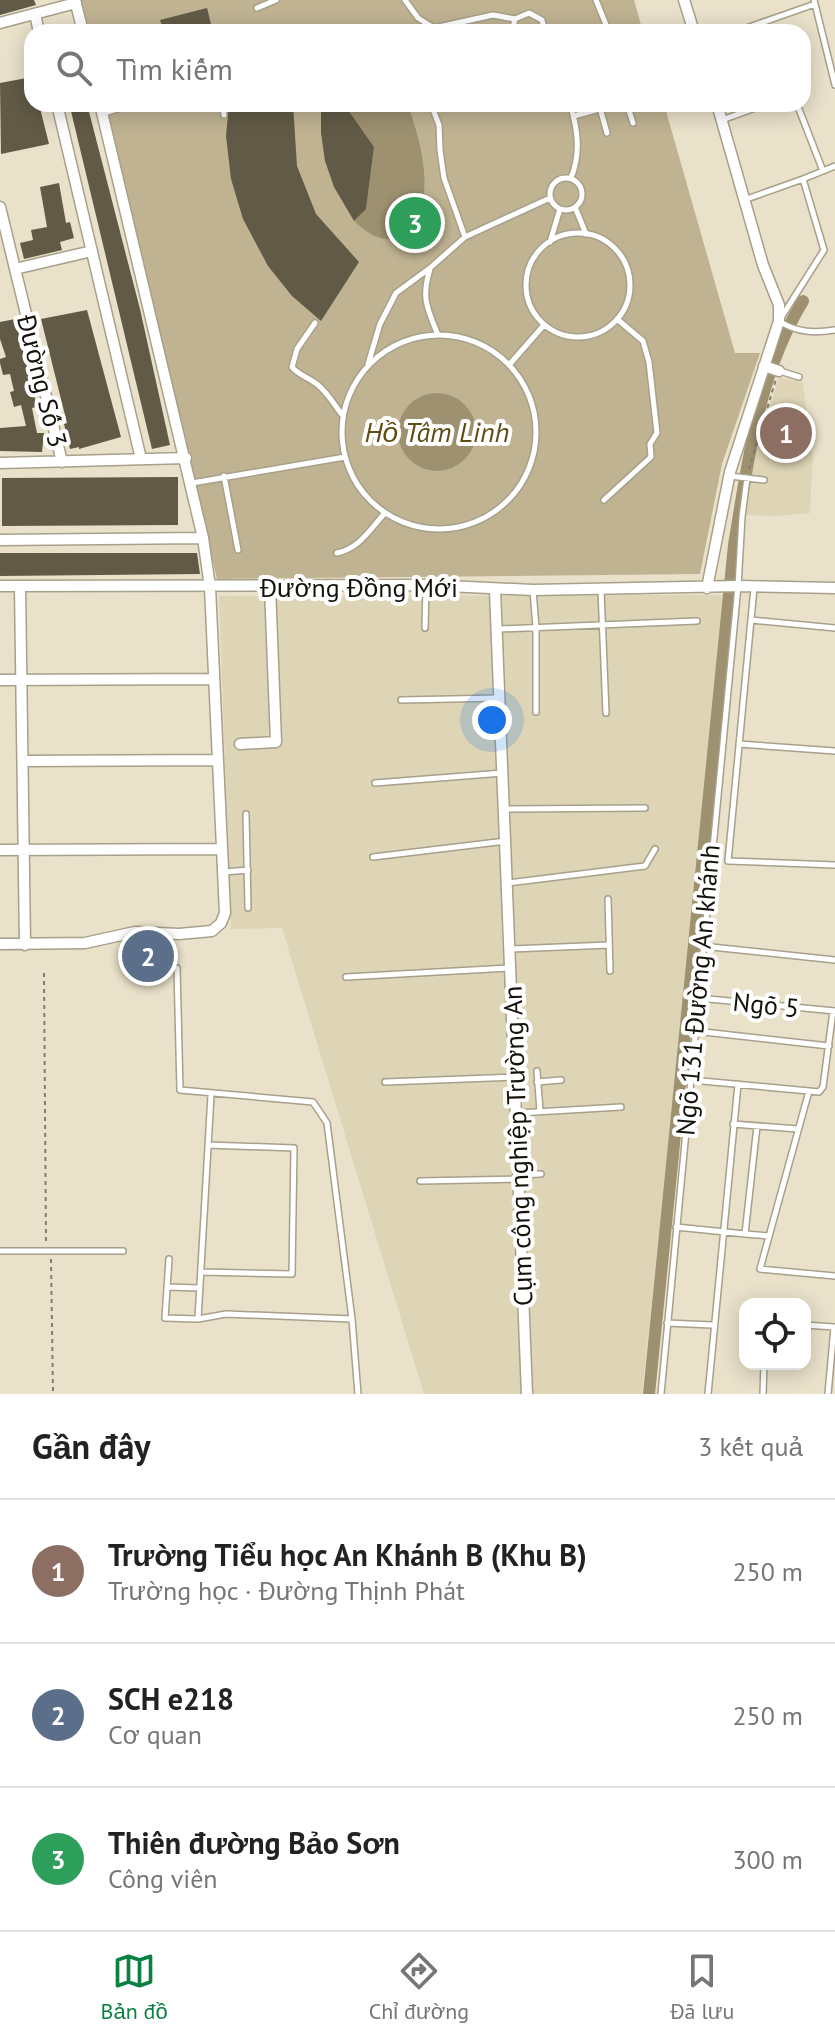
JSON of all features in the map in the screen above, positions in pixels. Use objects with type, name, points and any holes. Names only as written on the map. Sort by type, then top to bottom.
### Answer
[{"type":"street","points":[[684,0],[692,24]]},
{"type":"street","points":[[0,23],[76,2],[81,24]]},
{"type":"street","points":[[35,14],[37,24]]},
{"type":"street","points":[[59,112],[141,459]]},
{"type":"street","points":[[0,944],[85,943],[135,932],[179,934],[212,931],[221,923],[225,913],[210,587],[203,538],[103,112]]},
{"type":"street","points":[[713,587],[729,476],[772,369],[781,323],[779,305],[763,265],[720,112]]},
{"type":"street","name":"Đường Số 3","points":[[0,207],[62,462]]},
{"type":"street","points":[[15,269],[92,251]]},
{"type":"street","points":[[0,463],[186,458]]},
{"type":"street","points":[[0,540],[203,538]]},
{"type":"street","name":"Đường Đồng Mới","points":[[0,586],[426,585],[495,590],[735,586],[835,588]]},
{"type":"street","points":[[20,586],[25,945]]},
{"type":"street","points":[[240,744],[276,742],[270,587]]},
{"type":"street","name":"Cụm công nghiệp Trường An","points":[[495,590],[499,629],[527,1394]]},
{"type":"street","points":[[0,680],[212,679]]},
{"type":"street","points":[[24,761],[216,760]]},
{"type":"street","points":[[0,850],[222,849]]},
{"type":"lane","points":[[257,8],[276,0]]},
{"type":"lane","points":[[405,0],[426,24]]},
{"type":"lane","points":[[596,0],[606,24]]},
{"type":"lane","points":[[756,24],[815,2],[835,85]]},
{"type":"lane","points":[[457,24],[493,15],[515,19],[524,14],[534,14],[543,24]]},
{"type":"lane","points":[[514,24],[515,19]]},
{"type":"lane","points":[[434,112],[439,125],[444,178],[465,237]]},
{"type":"lane","points":[[571,178],[578,160],[573,112]]},
{"type":"lane","points":[[574,116],[587,112]]},
{"type":"lane","points":[[601,112],[607,133]]},
{"type":"lane","points":[[630,112],[633,123]]},
{"type":"lane","points":[[722,120],[744,112]]},
{"type":"lane","points":[[800,112],[823,171]]},
{"type":"lane","points":[[744,200],[835,166]]},
{"type":"lane","points":[[560,209],[550,198],[550,188],[556,180],[571,178]]},
{"type":"lane","points":[[560,209],[575,207],[581,199],[581,189],[571,178]]},
{"type":"lane","points":[[803,179],[824,250],[781,323],[813,333],[835,330]]},
{"type":"lane","points":[[367,367],[399,344],[438,335],[476,343],[509,365],[529,398],[536,437],[531,463],[511,497],[479,521],[454,528],[415,526],[385,513],[361,490],[345,457],[344,417],[353,389],[367,367],[380,324],[396,293],[465,237],[550,198]]},
{"type":"lane","points":[[575,207],[586,234]]},
{"type":"lane","points":[[550,242],[560,209]]},
{"type":"lane","points":[[586,234],[612,246],[627,270],[628,299],[617,319],[597,333],[579,337],[560,334],[544,325],[528,301],[526,282],[536,255],[550,242],[567,235],[586,234]]},
{"type":"lane","points":[[430,268],[424,288],[425,303],[438,335]]},
{"type":"lane","points":[[604,500],[651,457],[650,444],[657,433],[652,380],[643,341],[617,319]]},
{"type":"lane","points":[[315,323],[297,349],[292,367],[295,372],[323,388],[344,417]]},
{"type":"lane","points":[[509,365],[544,325]]},
{"type":"lane","points":[[772,369],[799,377]]},
{"type":"lane","points":[[192,483],[345,457]]},
{"type":"lane","points":[[224,476],[238,550]]},
{"type":"lane","points":[[729,476],[764,480]]},
{"type":"lane","name":"Ngõ 131 Đường An khánh","points":[[661,1394],[747,478]]},
{"type":"lane","points":[[337,553],[350,550],[361,542],[385,513]]},
{"type":"lane","points":[[425,628],[426,585]]},
{"type":"lane","points":[[755,587],[728,861],[835,865]]},
{"type":"lane","points":[[601,588],[606,713]]},
{"type":"lane","points":[[533,590],[536,712]]},
{"type":"lane","points":[[751,620],[835,628]]},
{"type":"lane","points":[[499,629],[697,621]]},
{"type":"lane","points":[[401,700],[501,698]]},
{"type":"lane","points":[[739,744],[835,751]]},
{"type":"lane","points":[[375,783],[504,773]]},
{"type":"lane","points":[[505,809],[645,808]]},
{"type":"lane","points":[[246,814],[248,908]]},
{"type":"lane","points":[[373,857],[507,841]]},
{"type":"lane","points":[[508,888],[645,866],[655,849]]},
{"type":"lane","points":[[223,872],[248,870]]},
{"type":"lane","points":[[608,899],[610,971]]},
{"type":"lane","points":[[158,944],[158,967],[177,968],[180,1090],[313,1102],[327,1123],[352,1319],[358,1394]]},
{"type":"lane","points":[[511,949],[609,945]]},
{"type":"lane","points":[[702,946],[835,960]]},
{"type":"lane","points":[[346,977],[511,968]]},
{"type":"lane","name":"Ngõ 5","points":[[698,998],[834,1011]]},
{"type":"lane","points":[[691,1080],[819,1092],[823,1087],[834,1011]]},
{"type":"lane","points":[[695,1031],[829,1046]]},
{"type":"lane","points":[[537,1071],[540,1111]]},
{"type":"lane","points":[[385,1082],[515,1077]]},
{"type":"lane","points":[[537,1082],[561,1080]]},
{"type":"lane","points":[[708,1394],[712,1325],[738,1084]]},
{"type":"lane","points":[[809,1091],[760,1269],[835,1276]]},
{"type":"lane","points":[[198,1319],[211,1095]]},
{"type":"lane","points":[[517,1113],[621,1107]]},
{"type":"lane","points":[[733,1124],[798,1129]]},
{"type":"lane","points":[[745,1234],[757,1126]]},
{"type":"lane","points":[[201,1272],[292,1274],[294,1148],[208,1145]]},
{"type":"lane","points":[[420,1181],[541,1174]]},
{"type":"lane","points":[[676,1227],[769,1236]]},
{"type":"lane","points":[[0,1251],[123,1251]]},
{"type":"lane","points":[[169,1259],[165,1318],[198,1319],[226,1314],[352,1319]]},
{"type":"lane","points":[[167,1287],[200,1288]]},
{"type":"lane","points":[[667,1323],[712,1325]]},
{"type":"lane","points":[[811,1325],[834,1327],[828,1394]]},
{"type":"lane","points":[[763,1394],[764,1370]]},
{"type":"path","points":[[747,478],[772,369]]},
{"type":"path","points":[[44,973],[53,1394]]},
{"type":"shaded area","points":[[80,0],[634,0],[641,24],[85,24]]},
{"type":"shaded area","points":[[106,112],[666,112],[735,353],[760,353],[722,464],[700,574],[217,579]]},
{"type":"shaded area","points":[[779,378],[802,380],[813,454],[810,513],[744,515],[754,453]]},
{"type":"shaded area","points":[[725,595],[642,1394],[424,1394],[282,928],[231,929],[219,596]]},
{"type":"water","points":[[350,112],[410,112],[422,158],[424,194],[420,212],[398,240],[374,235],[354,221],[366,209],[374,147]]},
{"type":"water","name":"Hồ Tâm Linh","points":[[429,393],[445,393],[459,399],[470,410],[476,432],[470,454],[459,465],[445,471],[429,471],[415,465],[404,454],[398,440],[398,424],[404,410],[415,399]]},
{"type":"building","points":[[0,0],[34,0],[36,5],[0,15]]},
{"type":"building","points":[[207,8],[211,24],[161,24],[160,20]]},
{"type":"building","points":[[24,78],[24,112],[41,112],[49,144],[1,154],[0,83]]},
{"type":"building","points":[[71,112],[89,112],[140,309],[170,445],[152,449]]},
{"type":"building","points":[[228,112],[294,112],[297,166],[316,214],[359,262],[321,321],[292,296],[268,266],[243,219],[231,179],[226,136]]},
{"type":"building","points":[[321,112],[350,112],[374,147],[366,209],[354,221],[334,187],[325,161]]},
{"type":"building","points":[[59,183],[66,223],[70,222],[74,238],[60,242],[62,250],[24,259],[20,243],[33,240],[31,230],[47,227],[40,187]]},
{"type":"building","points":[[87,310],[121,437],[70,449],[64,424],[67,423],[41,319]]},
{"type":"building","points":[[15,319],[37,407],[32,408],[37,433],[44,433],[42,452],[0,451],[0,428],[26,426],[21,405],[14,407],[10,374],[3,375],[0,363],[0,359],[6,357],[0,339],[0,322]]},
{"type":"building","points":[[178,477],[178,525],[2,526],[2,478]]},
{"type":"building","points":[[0,553],[197,553],[200,574],[0,576]]},
{"type":"waterway","points":[[649,1394],[734,545],[750,451],[765,388],[775,358],[803,301]]},
{"type":"place","name":"Thiên đường Bảo Sơn","points":[[415,223]]},
{"type":"place","name":"Trường Tiểu học An Khánh B (Khu B)","points":[[786,433]]},
{"type":"place","name":"SCH e218","points":[[148,956]]}]
